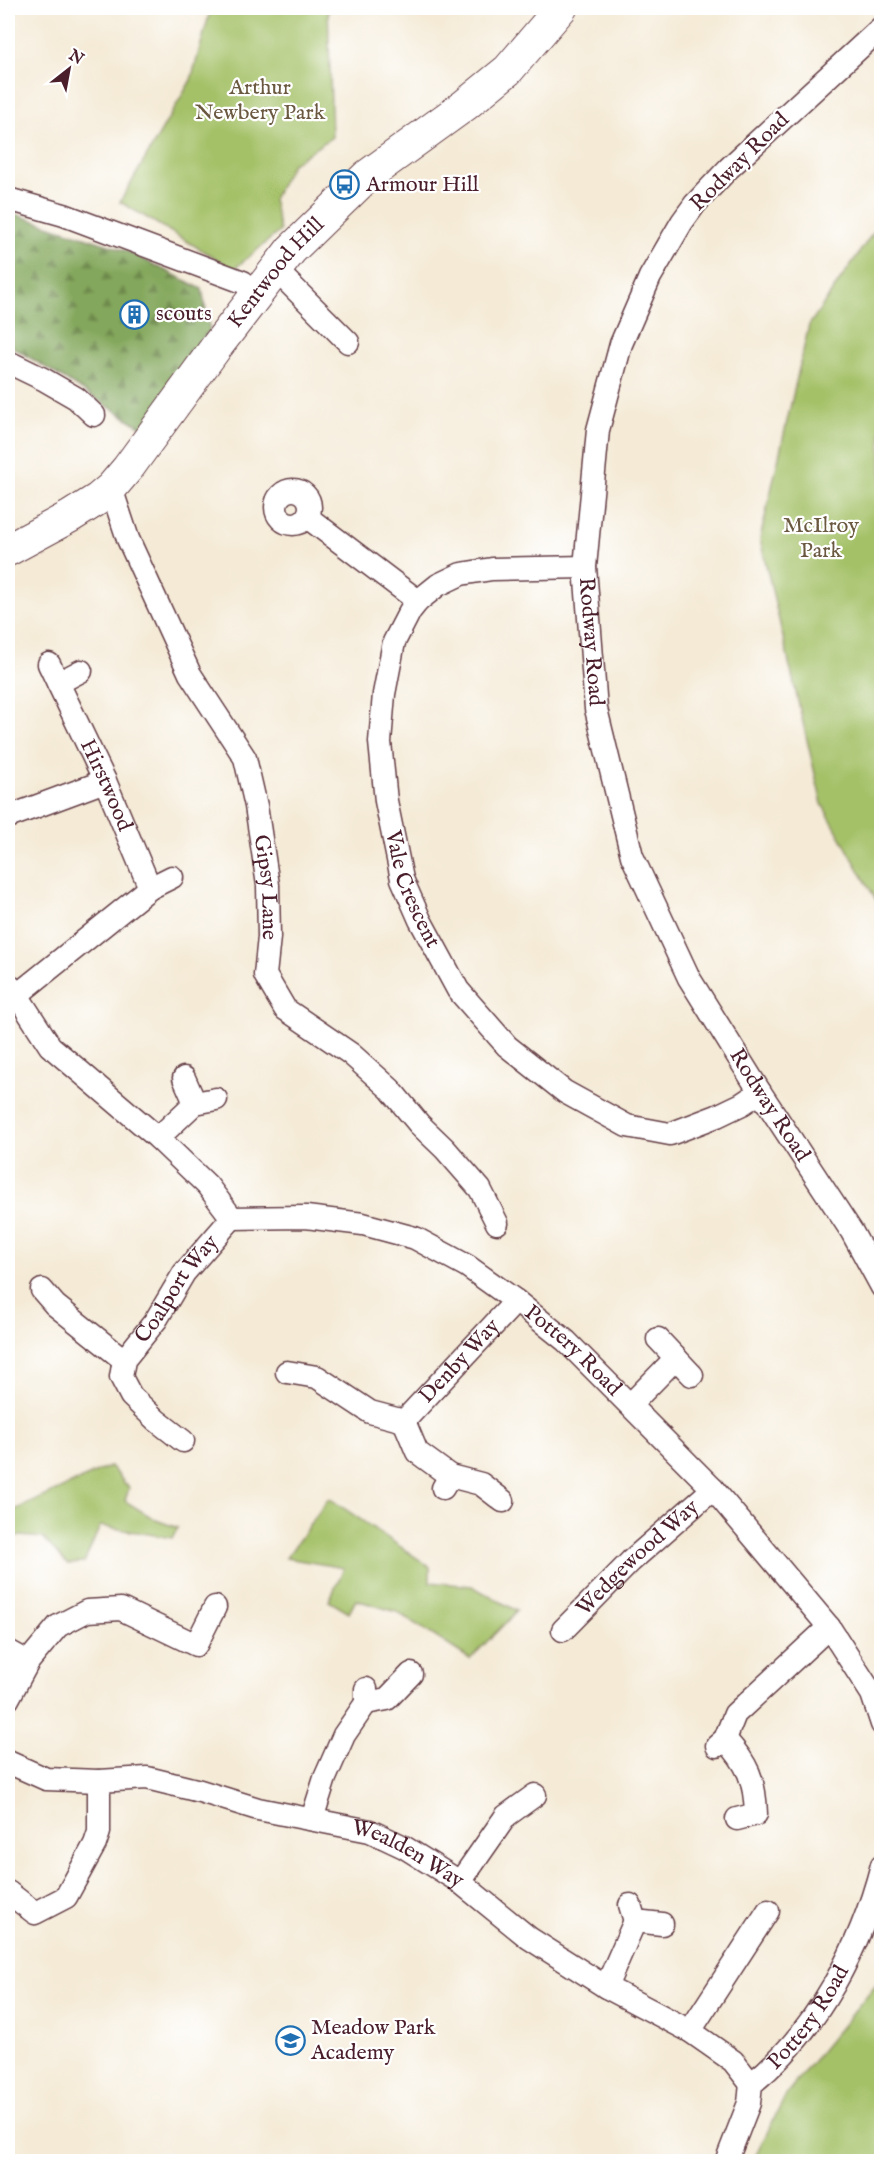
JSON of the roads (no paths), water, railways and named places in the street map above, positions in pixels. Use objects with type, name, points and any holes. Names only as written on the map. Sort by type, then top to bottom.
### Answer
[{"type":"street","name":"Kentwood Hill","points":[[8,550],[71,516],[111,488],[266,281],[306,234],[367,176],[465,105],[508,70],[561,8]]},
{"type":"street","name":"Rodway Road","points":[[882,27],[729,168],[695,204],[650,277],[621,344],[598,430],[585,567],[596,709],[632,856],[689,978],[759,1092],[852,1232],[882,1287]]},
{"type":"street","points":[[8,199],[64,215],[243,282],[266,281],[348,342]]},
{"type":"street","points":[[8,362],[76,398],[94,415]]},
{"type":"street","name":"Gipsy Lane","points":[[111,488],[128,539],[190,674],[245,758],[256,806],[268,885],[269,937],[265,975],[285,1009],[351,1054],[390,1089],[419,1124],[445,1149],[480,1189],[497,1223]]},
{"type":"street","points":[[307,518],[418,601]]},
{"type":"street","name":"Vale Crescent","points":[[585,567],[492,569],[461,574],[438,585],[418,601],[410,611],[394,642],[384,694],[380,742],[385,792],[402,879],[420,920],[458,990],[507,1046],[565,1092],[627,1126],[670,1134],[717,1116],[742,1104],[759,1092]]},
{"type":"street","name":"Hirstwood","points":[[81,671],[53,674],[105,781],[150,888]]},
{"type":"street","points":[[8,817],[105,781]]},
{"type":"street","points":[[172,877],[150,888],[12,989],[50,1046],[158,1138],[207,1185],[232,1218]]},
{"type":"street","points":[[158,1138],[206,1101],[184,1078]]},
{"type":"street","name":"Pottery Road","points":[[232,1218],[306,1217],[363,1224],[415,1238],[467,1266],[516,1301],[566,1341],[713,1489],[829,1626],[872,1694],[882,1724]]},
{"type":"street","name":"Coalport Way","points":[[183,1441],[152,1427],[121,1377],[124,1360],[156,1320],[184,1272],[232,1218]]},
{"type":"street","name":"Coalport Way","points":[[42,1290],[55,1305],[124,1360]]},
{"type":"street","name":"Denby Way","points":[[404,1421],[516,1301]]},
{"type":"street","points":[[658,1339],[692,1375]]},
{"type":"street","points":[[630,1405],[676,1358]]},
{"type":"street","name":"Denby Way","points":[[287,1372],[317,1377],[370,1412],[404,1421]]},
{"type":"street","name":"Denby Way","points":[[404,1421],[417,1452],[447,1482],[481,1484],[503,1501]]},
{"type":"street","name":"Wedgewood Way","points":[[563,1630],[632,1561],[713,1489]]},
{"type":"street","points":[[8,1699],[28,1662],[58,1626],[87,1611],[121,1609],[196,1645],[214,1607]]},
{"type":"street","points":[[737,1819],[756,1814],[755,1790],[747,1768],[721,1742],[735,1714],[829,1626]]},
{"type":"street","points":[[8,1651],[28,1662]]},
{"type":"street","points":[[312,1819],[325,1778],[344,1734],[366,1696],[387,1698],[411,1674]]},
{"type":"street","name":"Wealden Way","points":[[8,1762],[46,1779],[99,1781],[147,1778],[258,1809],[370,1832],[404,1847],[460,1882],[529,1938],[606,1987],[690,2031],[733,2061],[751,2084]]},
{"type":"street","points":[[8,1892],[32,1921],[66,1897],[95,1844],[99,1832],[99,1781]]},
{"type":"street","points":[[460,1882],[506,1816],[535,1795]]},
{"type":"street","name":"Pottery Road","points":[[726,2162],[749,2103],[751,2084],[799,2035],[830,1993],[858,1935],[875,1891],[882,1864]]},
{"type":"street","points":[[606,1987],[632,1913],[662,1924]]},
{"type":"street","points":[[690,2031],[756,1918]]},
{"type":"place","name":"Armour Hill","points":[[345,185]]},
{"type":"place","name":"scouts","points":[[135,314]]},
{"type":"place","name":"Meadow Park Academy","points":[[290,2041]]},
{"type":"park label","name":"Arthur Newbery Park","points":[[260,100]]},
{"type":"park label","name":"McIlroy Park","points":[[821,538]]}]
